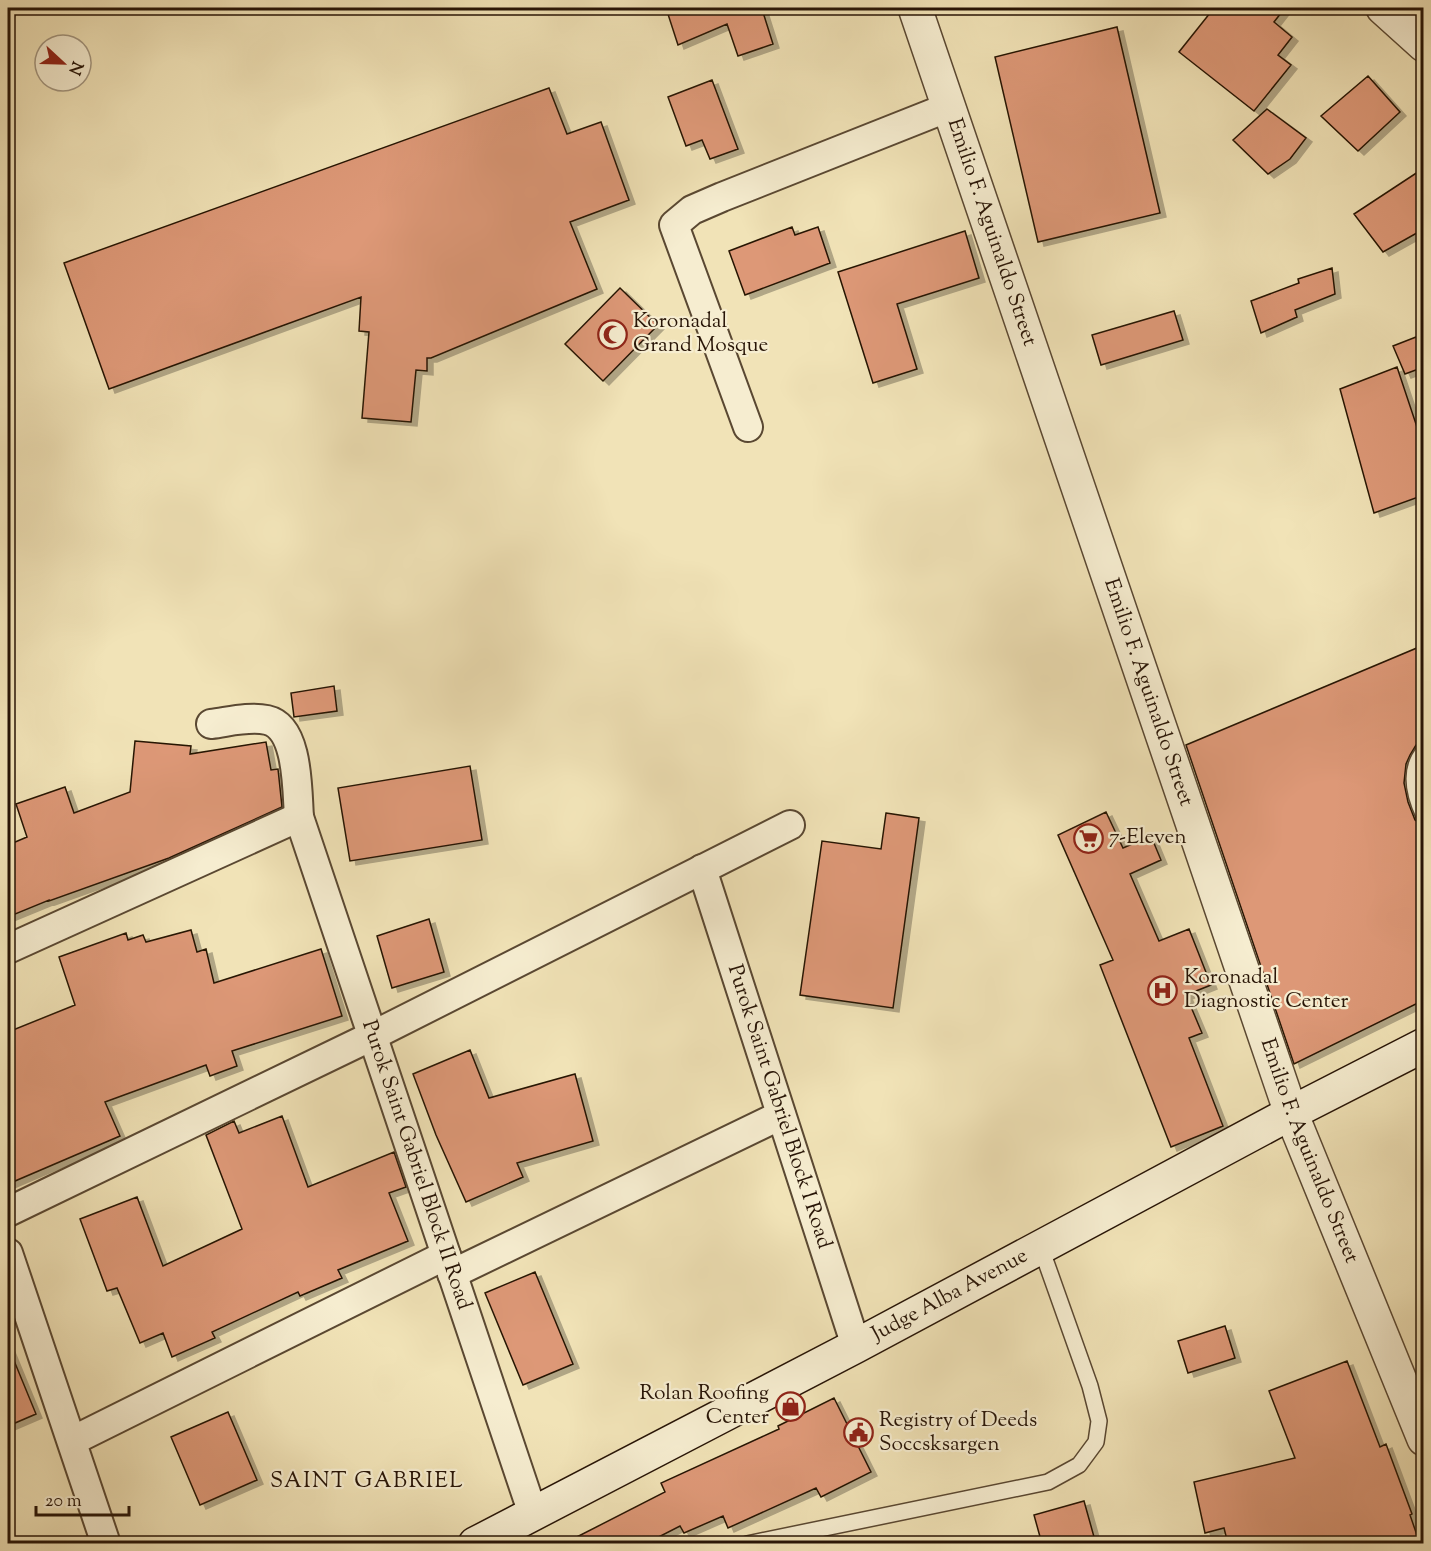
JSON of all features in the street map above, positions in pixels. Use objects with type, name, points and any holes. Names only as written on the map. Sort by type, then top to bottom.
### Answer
[{"type":"street","name":"Emilio F. Aguinaldo Street","points":[[915,8],[1291,1113],[1424,1439]]},
{"type":"street","points":[[1383,8],[1424,45]]},
{"type":"street","points":[[748,428],[674,225],[692,210],[722,197],[949,107]]},
{"type":"street","name":"Purok Saint Gabriel Block II Road","points":[[211,724],[268,720],[285,734],[293,757],[299,817],[533,1514]]},
{"type":"street","points":[[8,949],[299,817]]},
{"type":"street","points":[[8,1212],[372,1036],[790,825]]},
{"type":"street","name":"Purok Saint Gabriel Block I Road","points":[[702,869],[856,1346]]},
{"type":"street","name":"Judge Alba Avenue","points":[[475,1544],[856,1346],[1291,1113],[1424,1045]]},
{"type":"street","points":[[72,1441],[449,1265],[781,1115]]},
{"type":"street","points":[[8,1252],[106,1544]]},
{"type":"lane","points":[[1424,750],[1417,759],[1413,785],[1424,816]]},
{"type":"lane","points":[[747,1544],[1048,1482],[1079,1466],[1096,1442],[1099,1421],[1090,1386],[1041,1248]]},
{"type":"building","points":[[666,8],[766,8],[762,9],[773,44],[738,56],[727,24],[678,45]]},
{"type":"building","points":[[1214,8],[1285,8],[1274,22],[1292,37],[1278,55],[1291,65],[1254,111],[1179,52]]},
{"type":"building","points":[[1117,27],[1160,213],[1038,242],[995,57]]},
{"type":"building","points":[[1368,76],[1400,112],[1358,151],[1321,116]]},
{"type":"building","points":[[712,80],[738,149],[710,159],[702,140],[686,146],[668,97]]},
{"type":"building","points":[[549,88],[567,134],[601,122],[629,200],[570,222],[597,289],[427,358],[427,371],[416,370],[411,422],[362,418],[369,332],[359,331],[361,297],[109,389],[64,263]]},
{"type":"building","points":[[1267,109],[1306,138],[1290,159],[1268,174],[1233,140]]},
{"type":"building","points":[[1424,168],[1424,229],[1383,252],[1354,214]]},
{"type":"building","points":[[792,227],[795,235],[818,227],[830,263],[745,295],[729,251]]},
{"type":"building","points":[[965,231],[979,278],[897,304],[917,369],[873,383],[838,272]]},
{"type":"building","points":[[1332,268],[1335,294],[1295,310],[1297,317],[1261,333],[1251,301],[1299,283],[1298,279]]},
{"type":"building","name":"Koronadal Grand Mosque","points":[[620,288],[658,325],[603,381],[565,344]]},
{"type":"building","points":[[1174,311],[1183,340],[1101,365],[1092,335]]},
{"type":"building","points":[[1416,337],[1424,355],[1424,367],[1405,374],[1393,346]]},
{"type":"building","points":[[1397,367],[1424,448],[1424,495],[1374,513],[1340,389]]},
{"type":"building","points":[[1424,645],[1424,741],[1416,745],[1410,755],[1406,764],[1404,783],[1415,820],[1424,826],[1424,1000],[1294,1064],[1186,745]]},
{"type":"building","points":[[334,686],[337,711],[294,717],[291,693]]},
{"type":"building","points":[[135,741],[191,746],[190,754],[266,742],[271,770],[278,769],[282,807],[169,858],[49,900],[8,917],[8,845],[27,837],[16,804],[65,787],[74,813],[130,792]]},
{"type":"building","points":[[470,766],[482,840],[350,861],[338,788]]},
{"type":"building","name":"Koronadal Diagnostic Center","points":[[1106,812],[1123,848],[1151,836],[1161,860],[1130,874],[1159,941],[1189,929],[1211,985],[1186,995],[1202,1033],[1189,1038],[1223,1126],[1171,1147],[1100,965],[1113,960],[1058,835]]},
{"type":"building","points":[[886,813],[919,818],[893,1008],[800,995],[822,841],[881,849]]},
{"type":"building","points":[[429,919],[444,972],[392,988],[377,936]]},
{"type":"building","points":[[191,930],[197,952],[206,949],[214,983],[321,949],[342,1016],[232,1051],[237,1066],[210,1076],[206,1065],[105,1102],[120,1136],[8,1184],[8,1032],[75,1005],[59,957],[126,933],[128,940],[143,935],[146,942]]},
{"type":"building","points":[[470,1050],[489,1098],[575,1074],[593,1141],[517,1163],[523,1177],[466,1202],[436,1135],[413,1074]]},
{"type":"building","points":[[282,1116],[308,1187],[394,1152],[406,1187],[389,1193],[408,1241],[338,1270],[342,1278],[300,1296],[298,1292],[212,1332],[215,1338],[172,1357],[163,1333],[140,1343],[117,1288],[107,1291],[80,1219],[137,1197],[163,1266],[242,1229],[206,1135],[234,1121],[239,1133]]},
{"type":"building","points":[[535,1272],[573,1364],[523,1385],[485,1293]]},
{"type":"building","points":[[1225,1326],[1235,1358],[1188,1373],[1178,1341]]},
{"type":"building","points":[[8,1346],[36,1414],[8,1426]]},
{"type":"building","points":[[1347,1361],[1380,1447],[1386,1444],[1412,1514],[1410,1515],[1420,1544],[1228,1544],[1224,1528],[1205,1533],[1194,1482],[1295,1458],[1269,1391]]},
{"type":"building","points":[[834,1398],[871,1472],[821,1497],[816,1488],[728,1528],[723,1516],[684,1533],[680,1526],[645,1544],[563,1544],[665,1492],[661,1483],[779,1429],[778,1426]]},
{"type":"building","points":[[228,1412],[257,1480],[200,1505],[171,1437]]},
{"type":"building","points":[[1084,1501],[1096,1544],[1042,1544],[1034,1515]]},
{"type":"waterway","points":[[8,23],[14,8]]},
{"type":"place","name":"Koronadal Grand Mosque","points":[[612,334]]},
{"type":"place","name":"7-Eleven","points":[[1088,838]]},
{"type":"place","name":"Koronadal Diagnostic Center","points":[[1163,990]]},
{"type":"place","name":"Rolan Roofing Center","points":[[790,1406]]},
{"type":"place","name":"Registry of Deeds Soccsksargen","points":[[858,1433]]},
{"type":"district","name":"SAINT GABRIEL","points":[[367,1482]]}]
